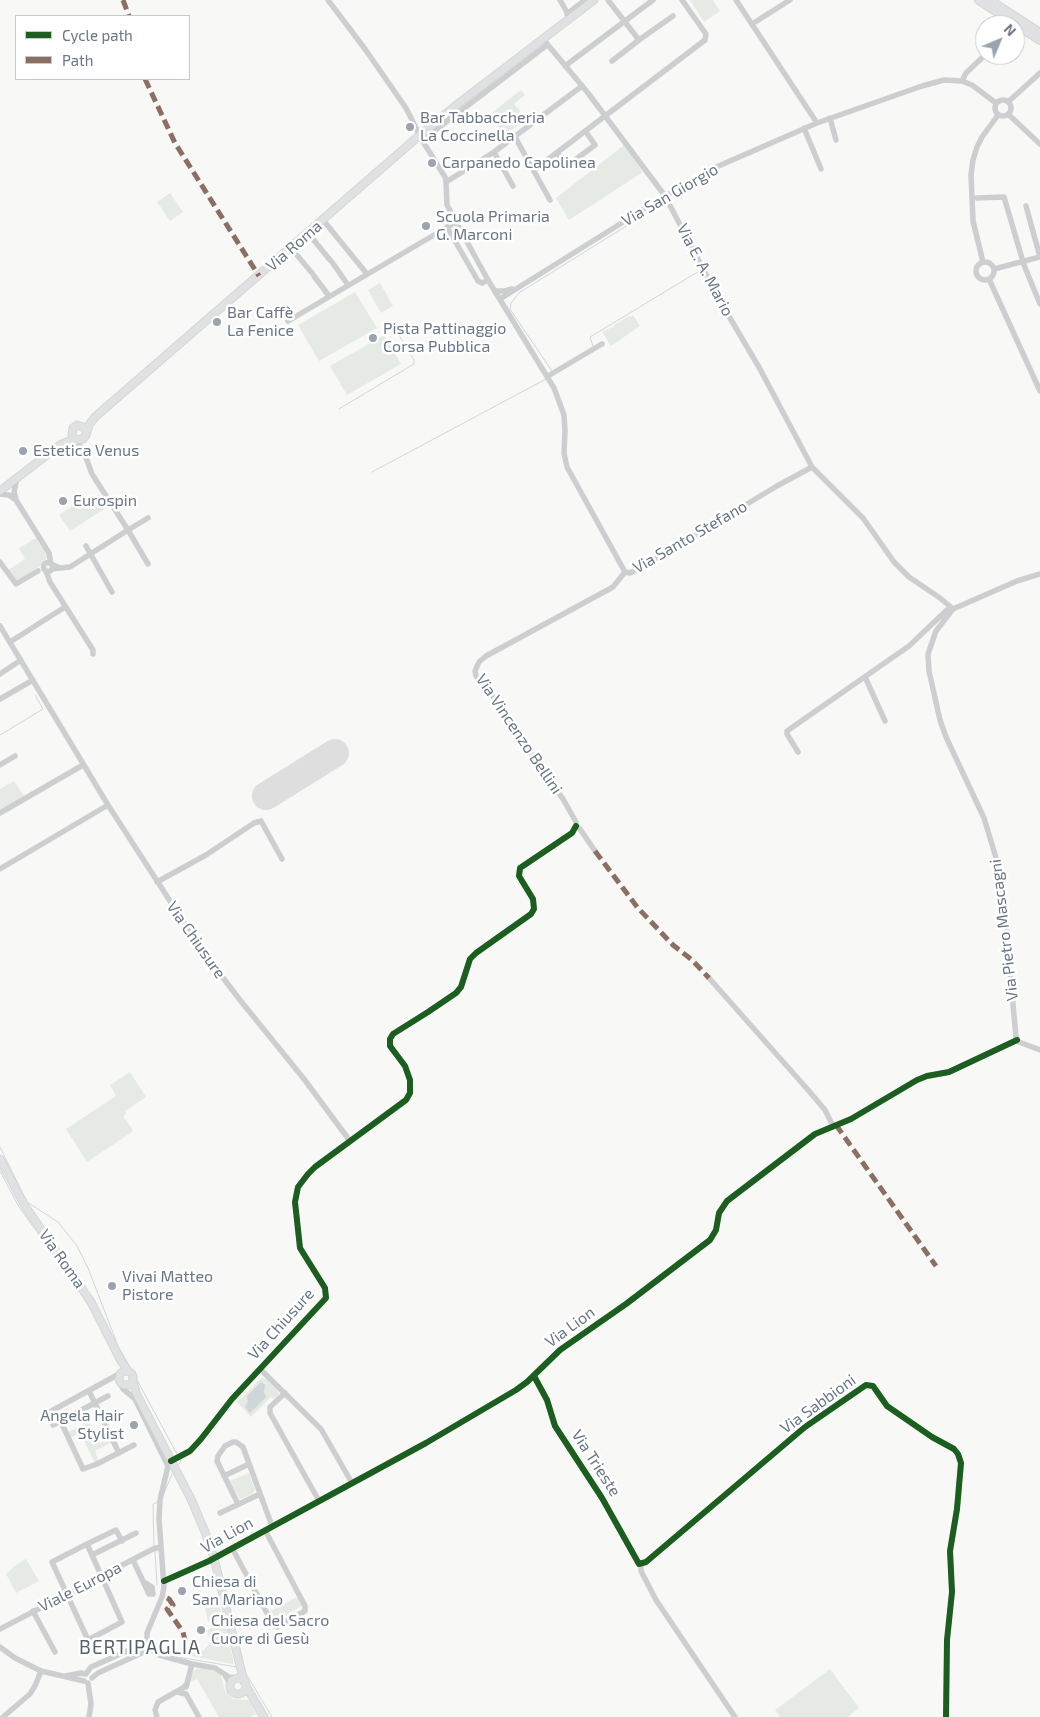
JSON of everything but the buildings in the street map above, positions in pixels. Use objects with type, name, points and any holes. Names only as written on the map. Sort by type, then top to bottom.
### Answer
[{"type":"highway","points":[[979,0],[1040,40]]},
{"type":"highway","points":[[989,0],[1040,33]]},
{"type":"main road","name":"Via Roma","points":[[85,430],[96,417],[420,135],[458,103],[545,42],[568,16],[594,0]]},
{"type":"main road","points":[[74,427],[85,430],[81,440],[74,437],[74,427]]},
{"type":"main road","points":[[0,493],[60,445],[74,437]]},
{"type":"main road","name":"Via Roma","points":[[0,1159],[28,1211],[91,1302],[121,1361],[123,1372]]},
{"type":"main road","points":[[136,1393],[122,1384],[118,1378],[123,1372],[133,1376],[132,1380],[136,1393],[176,1460],[177,1473],[201,1520],[214,1558],[241,1669],[241,1693]]},
{"type":"main road","points":[[122,1384],[129,1384],[132,1380]]},
{"type":"main road","points":[[251,1696],[233,1692],[230,1689],[232,1680],[241,1681],[251,1696],[264,1717]]},
{"type":"street","name":"Via Santo Stefano","points":[[328,0],[406,108],[446,182],[447,204],[456,222],[488,280],[548,376],[564,415],[566,467],[625,572],[630,573],[649,563],[812,467]]},
{"type":"street","points":[[560,0],[568,16]]},
{"type":"street","name":"Via Roma","points":[[568,16],[585,0]]},
{"type":"street","points":[[608,0],[639,40]]},
{"type":"street","points":[[565,66],[653,0]]},
{"type":"street","points":[[534,170],[705,40],[706,34],[682,0]]},
{"type":"street","points":[[736,0],[817,123]]},
{"type":"street","points":[[752,24],[790,0]]},
{"type":"street","points":[[612,61],[673,16]]},
{"type":"street","name":"Via E. A. Mario","points":[[545,42],[606,116],[665,196],[720,301],[760,369],[812,467]]},
{"type":"street","points":[[975,64],[966,73],[962,81],[972,85],[996,103]]},
{"type":"street","points":[[1008,102],[1040,73]]},
{"type":"street","name":"Via San Giorgio","points":[[500,299],[665,196],[714,168],[830,118],[928,84],[944,80],[962,81]]},
{"type":"street","points":[[446,182],[494,152],[582,86]]},
{"type":"street","points":[[996,103],[1001,100],[1008,102]]},
{"type":"street","points":[[1008,102],[1010,108],[1008,114]]},
{"type":"street","points":[[996,103],[995,108],[998,115]]},
{"type":"street","points":[[998,115],[1008,114]]},
{"type":"street","points":[[1008,114],[1040,144]]},
{"type":"street","points":[[983,262],[973,221],[971,175],[977,147],[998,115]]},
{"type":"street","points":[[830,118],[836,140]]},
{"type":"street","points":[[804,128],[821,169]]},
{"type":"street","points":[[557,153],[567,166],[595,145],[586,132]]},
{"type":"street","points":[[515,137],[550,200]]},
{"type":"street","points":[[494,152],[513,186]]},
{"type":"street","points":[[977,198],[1004,196],[1023,262],[1040,304]]},
{"type":"street","points":[[994,269],[1040,257],[1026,206]]},
{"type":"street","points":[[323,220],[367,274]]},
{"type":"street","points":[[288,320],[456,222]]},
{"type":"street","points":[[447,228],[464,257],[472,252]]},
{"type":"street","points":[[308,233],[348,285]]},
{"type":"street","points":[[291,248],[329,296]]},
{"type":"street","name":"Via Santo Stefano","points":[[464,257],[478,282],[482,283],[488,280]]},
{"type":"street","points":[[983,262],[991,264],[994,269],[994,275],[989,279],[980,279],[977,274],[977,268],[983,262]]},
{"type":"street","points":[[989,279],[1040,390]]},
{"type":"street","name":"Via San Giorgio","points":[[495,291],[505,291],[519,287]]},
{"type":"street","name":"Via San Giorgio","points":[[505,307],[519,287]]},
{"type":"street","points":[[548,376],[602,344]]},
{"type":"street","points":[[85,430],[85,455]]},
{"type":"street","points":[[74,437],[85,455],[92,474],[148,564]]},
{"type":"street","points":[[812,467],[863,518],[894,562],[910,577],[952,608]]},
{"type":"street","points":[[18,478],[14,492],[16,500],[49,553],[46,568],[50,582],[93,650],[93,654]]},
{"type":"street","points":[[0,493],[16,500]]},
{"type":"street","points":[[0,562],[16,584],[46,568],[70,567],[148,518]]},
{"type":"street","points":[[86,546],[112,592]]},
{"type":"street","name":"Via Vincenzo Bellini","points":[[595,851],[576,826],[576,822],[563,799],[496,700],[476,676],[475,671],[478,662],[486,656],[613,587],[625,572]]},
{"type":"street","name":"Via Pietro Mascagni","points":[[798,752],[787,731],[909,646],[952,608],[1017,581],[1040,574]]},
{"type":"street","points":[[10,642],[65,607]]},
{"type":"street","name":"Via Pietro Mascagni","points":[[941,618],[929,646],[929,671],[943,728],[984,818],[997,861],[1002,887],[1017,1040]]},
{"type":"street","name":"Via Chiusure","points":[[0,626],[83,765],[201,949],[304,1079],[350,1141],[308,1174],[298,1187],[295,1198],[300,1248],[325,1288],[326,1298],[232,1399],[206,1434],[190,1451],[176,1460]]},
{"type":"street","points":[[0,674],[21,660]]},
{"type":"street","points":[[865,677],[885,722]]},
{"type":"street","points":[[0,699],[33,680]]},
{"type":"street","points":[[0,765],[15,756]]},
{"type":"street","points":[[0,813],[83,765]]},
{"type":"street","points":[[0,869],[108,805]]},
{"type":"street","name":"Via Chiusure","points":[[157,882],[206,855],[254,823],[261,821],[282,859]]},
{"type":"street","points":[[350,1141],[402,1104],[410,1093],[409,1074],[390,1046],[390,1039],[393,1034],[456,992],[461,987],[470,959],[531,914],[534,909],[533,899],[519,876],[520,868],[572,833],[576,826]]},
{"type":"street","points":[[709,978],[825,1110],[833,1126]]},
{"type":"street","points":[[1017,1040],[1040,1050]]},
{"type":"street","name":"Via Lion","points":[[164,1581],[214,1558],[475,1415],[516,1390],[534,1376],[544,1363],[560,1350],[626,1304],[710,1240],[716,1230],[719,1213],[727,1201],[809,1138],[851,1119],[917,1080],[934,1074],[949,1072],[1017,1040]]},
{"type":"street","points":[[260,1369],[322,1429],[352,1483]]},
{"type":"street","points":[[46,1414],[123,1372]]},
{"type":"street","name":"Via Trieste","points":[[534,1376],[547,1400],[555,1426],[602,1498],[640,1564],[641,1571],[656,1600],[735,1717]]},
{"type":"street","points":[[104,1384],[122,1384],[125,1391],[134,1398],[167,1464],[168,1471],[160,1503],[157,1548],[164,1581],[162,1597],[147,1633],[145,1643]]},
{"type":"street","name":"Via Sabbioni","points":[[640,1564],[654,1556],[805,1427],[862,1387],[873,1386],[887,1406],[932,1437],[954,1449],[961,1459],[957,1509],[950,1551],[952,1592],[947,1640],[946,1717]]},
{"type":"street","points":[[89,1391],[119,1453]]},
{"type":"street","points":[[285,1392],[270,1408],[270,1413],[319,1501]]},
{"type":"street","points":[[53,1425],[108,1396]]},
{"type":"street","points":[[56,1409],[83,1470],[134,1445]]},
{"type":"street","points":[[238,1504],[217,1461],[221,1451],[228,1444],[236,1442],[243,1447],[272,1526]]},
{"type":"street","points":[[224,1476],[250,1464]]},
{"type":"street","points":[[220,1513],[260,1494]]},
{"type":"street","points":[[87,1544],[122,1622],[88,1640],[52,1562],[87,1544],[116,1530],[122,1541]]},
{"type":"street","points":[[232,1548],[274,1626],[305,1611],[305,1606],[265,1530]]},
{"type":"street","points":[[92,1555],[136,1533]]},
{"type":"street","name":"Viale Europa","points":[[0,1628],[157,1548]]},
{"type":"street","points":[[134,1560],[144,1582]]},
{"type":"street","points":[[33,1611],[55,1652]]},
{"type":"street","points":[[0,1647],[15,1658],[41,1671],[88,1681],[98,1673],[148,1650],[151,1644],[145,1643],[91,1667],[82,1678],[88,1681]]},
{"type":"street","points":[[148,1650],[192,1664],[215,1668],[241,1681]]},
{"type":"street","points":[[192,1664],[186,1694],[199,1717]]},
{"type":"street","points":[[3,1717],[30,1694],[36,1686],[41,1671]]},
{"type":"street","points":[[63,1676],[85,1674]]},
{"type":"street","points":[[225,1674],[230,1684]]},
{"type":"street","points":[[88,1681],[91,1704],[88,1717]]},
{"type":"street","points":[[157,1717],[155,1710],[158,1702],[177,1692],[187,1684]]},
{"type":"street","points":[[177,1692],[186,1694]]},
{"type":"shaded area","points":[[690,0],[713,0],[720,11],[704,22]]},
{"type":"shaded area","points":[[521,90],[525,95],[514,104],[527,119],[505,135],[489,115]]},
{"type":"shaded area","points":[[624,145],[643,172],[569,220],[556,198]]},
{"type":"shaded area","points":[[170,193],[183,212],[170,221],[157,202]]},
{"type":"shaded area","points":[[380,283],[393,306],[381,313],[368,290]]},
{"type":"shaded area","points":[[355,292],[377,328],[319,361],[298,325]]},
{"type":"shaded area","points":[[633,315],[640,326],[611,346],[602,332],[613,328],[614,325]]},
{"type":"shaded area","points":[[384,335],[401,364],[347,395],[330,366]]},
{"type":"shaded area","points":[[99,494],[106,508],[70,531],[59,515],[86,497],[89,501]]},
{"type":"shaded area","points":[[36,538],[47,555],[46,559],[39,567],[17,581],[8,570],[25,559],[19,548]]},
{"type":"shaded area","points":[[14,781],[24,796],[0,810],[0,789]]},
{"type":"shaded area","points":[[130,1072],[146,1097],[125,1111],[126,1114],[123,1116],[133,1130],[87,1162],[66,1129],[116,1096],[110,1085]]},
{"type":"shaded area","points":[[261,1378],[266,1379],[279,1394],[274,1399],[271,1397],[251,1417],[236,1401],[240,1400]]},
{"type":"shaded area","points":[[261,1382],[265,1385],[264,1392],[266,1397],[250,1413],[245,1407],[248,1401],[247,1396]]},
{"type":"shaded area","points":[[84,1411],[100,1443],[111,1438],[113,1442],[95,1451],[99,1461],[95,1463],[80,1433],[69,1438],[66,1433],[85,1424],[80,1413]]},
{"type":"shaded area","points":[[249,1473],[255,1490],[252,1494],[240,1499],[230,1481]]},
{"type":"shaded area","points":[[26,1559],[39,1581],[16,1593],[6,1574]]},
{"type":"shaded area","points":[[297,1597],[302,1606],[274,1622],[269,1612]]},
{"type":"shaded area","points":[[218,1599],[222,1618],[208,1622],[204,1603]]},
{"type":"shaded area","points":[[225,1625],[233,1664],[181,1654],[182,1644],[188,1643],[190,1648],[195,1651],[204,1650],[209,1644],[210,1639],[207,1632],[209,1629]]},
{"type":"shaded area","points":[[196,1669],[220,1672],[225,1691],[233,1699],[249,1700],[256,1714],[250,1717],[219,1717],[197,1679],[189,1683]]},
{"type":"shaded area","points":[[830,1669],[859,1708],[848,1717],[780,1717],[775,1710]]},
{"type":"waterway","points":[[552,371],[510,309],[511,303],[520,292],[660,205]]},
{"type":"waterway","points":[[593,346],[590,337],[701,270]]},
{"type":"waterway","points":[[339,409],[414,364],[414,360],[391,322]]},
{"type":"waterway","points":[[372,472],[546,379]]},
{"type":"waterway","points":[[0,735],[43,709],[35,695]]},
{"type":"waterway","points":[[0,1147],[27,1202],[58,1222],[77,1246],[88,1268],[118,1346],[130,1367]]},
{"type":"waterway","points":[[0,1171],[19,1207],[74,1283]]},
{"type":"waterway","points":[[80,1292],[87,1303]]},
{"type":"waterway","points":[[137,1380],[177,1454]]},
{"type":"waterway","points":[[177,1466],[180,1460]]},
{"type":"waterway","points":[[164,1493],[173,1472]]},
{"type":"waterway","points":[[154,1547],[153,1504],[158,1502]]},
{"type":"waterway","points":[[155,1551],[157,1585]]},
{"type":"waterway","points":[[172,1656],[237,1667]]},
{"type":"waterway","points":[[245,1672],[272,1717]]},
{"type":"runway","points":[[266,796],[335,753]]},
{"type":"marked path","points":[[123,0],[129,15]]},
{"type":"marked path","points":[[145,80],[175,143],[259,276]]},
{"type":"marked path","points":[[595,851],[638,908],[673,945],[692,960],[709,978]]},
{"type":"marked path","points":[[836,1125],[936,1266]]},
{"type":"marked path","points":[[167,1598],[173,1605],[167,1609],[183,1632],[186,1644]]},
{"type":"cycle path","points":[[171,1461],[190,1451],[232,1399],[326,1298],[325,1288],[300,1248],[295,1202],[298,1187],[315,1167],[406,1100],[410,1093],[410,1080],[405,1066],[390,1046],[390,1039],[393,1034],[456,993],[461,987],[470,959],[531,914],[534,909],[533,899],[519,876],[520,868],[572,833],[576,826]]},
{"type":"cycle path","points":[[164,1581],[209,1561],[426,1443],[516,1390],[560,1350],[626,1304],[710,1240],[716,1230],[719,1213],[727,1201],[815,1134],[851,1119],[917,1080],[949,1072],[1017,1040]]},
{"type":"cycle path","points":[[534,1376],[547,1400],[555,1426],[602,1498],[639,1564],[646,1562],[805,1427],[866,1385],[873,1386],[887,1406],[932,1437],[954,1449],[961,1463],[957,1509],[950,1551],[952,1592],[947,1640],[946,1717]]},
{"type":"place","name":"Bar Tabbaccheria La Coccinella","points":[[410,127]]},
{"type":"place","name":"Carpanedo Capolinea","points":[[432,163]]},
{"type":"place","name":"Scuola Primaria G. Marconi","points":[[426,226]]},
{"type":"place","name":"Bar Caffè La Fenice","points":[[217,322]]},
{"type":"place","name":"Pista Pattinaggio Corsa Pubblica","points":[[373,338]]},
{"type":"place","name":"Estetica Venus","points":[[23,451]]},
{"type":"place","name":"Eurospin","points":[[63,501]]},
{"type":"place","name":"Vivai Matteo Pistore","points":[[112,1286]]},
{"type":"place","name":"Angela Hair Stylist","points":[[134,1425]]},
{"type":"place","name":"Chiesa di San Mariano","points":[[182,1591]]},
{"type":"place","name":"Chiesa del Sacro Cuore di Gesù","points":[[201,1630]]},
{"type":"district","name":"BERTIPAGLIA","points":[[140,1648]]}]
